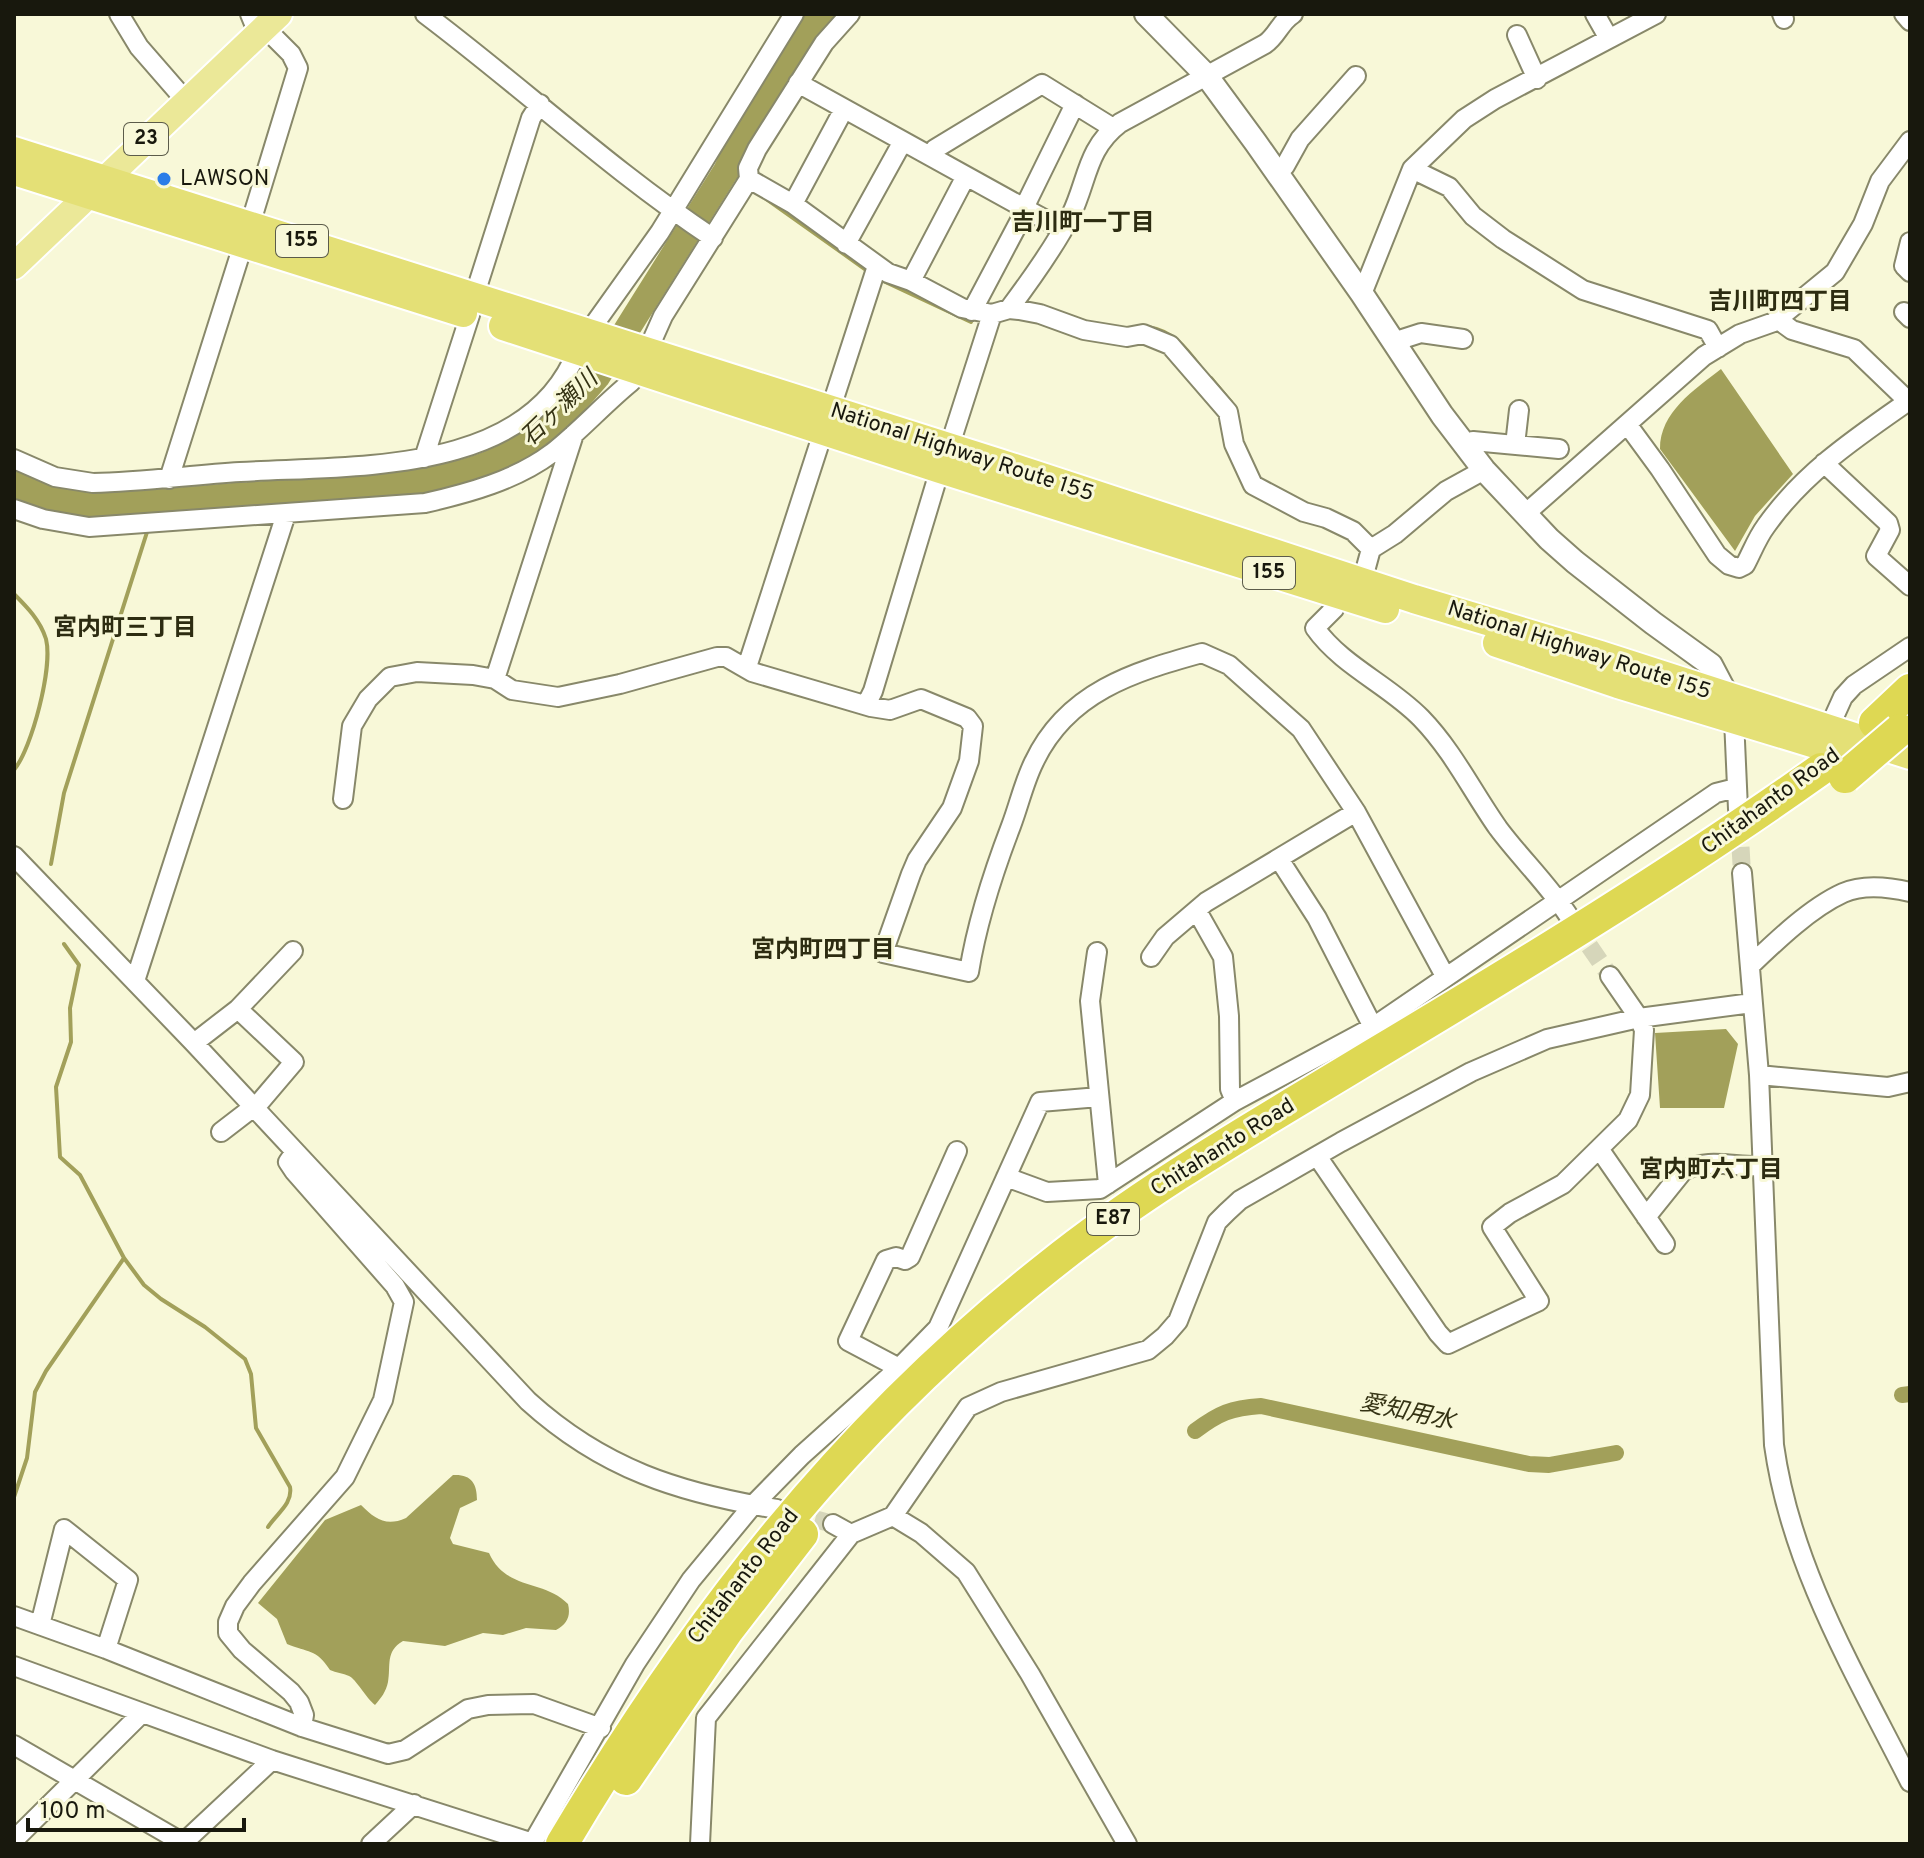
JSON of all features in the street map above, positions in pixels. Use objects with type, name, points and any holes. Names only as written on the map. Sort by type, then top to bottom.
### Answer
[{"type":"highway","name":"National Highway Route 155","points":[[14,151],[97,187],[1350,588],[1600,655],[1733,709],[1910,773]]},
{"type":"highway","name":"National Highway Route 155","points":[[14,171],[97,187]]},
{"type":"highway","name":"Chitahanto Road","points":[[562,1844],[641,1716],[739,1578],[845,1454],[983,1320],[1051,1264],[1222,1146],[1605,915],[1899,732],[1910,690]]},
{"type":"highway","name":"National Highway Route 155","points":[[1733,709],[1829,728],[1899,732]]},
{"type":"highway","name":"Chitahanto Road","points":[[588,1844],[627,1779],[727,1631],[802,1534],[873,1456],[998,1336],[1135,1229],[1251,1153],[1592,949],[1773,830],[1833,773]]},
{"type":"main road","name":"23","points":[[14,266],[186,101],[264,19]]},
{"type":"street","points":[[119,14],[139,47],[186,101]]},
{"type":"street","points":[[425,14],[671,210],[713,238]]},
{"type":"street","points":[[14,459],[41,473],[75,482],[169,479],[424,458],[469,447],[524,418],[541,404],[572,364],[660,232],[794,14]]},
{"type":"street","points":[[14,509],[43,519],[89,527],[425,503],[485,487],[550,454],[631,382],[638,360],[663,316],[749,179],[751,160],[824,43],[850,14]]},
{"type":"street","points":[[1146,14],[1206,75],[1484,470],[1549,539],[1596,580],[1711,665],[1733,709],[1738,809]]},
{"type":"street","points":[[1595,14],[1608,37]]},
{"type":"street","points":[[1362,294],[1366,291],[1412,169],[1464,119],[1608,37],[1656,14]]},
{"type":"street","points":[[1904,14],[1910,21]]},
{"type":"street","points":[[866,705],[873,691],[944,458],[1001,312],[1071,214],[1093,152],[1113,128],[1265,44],[1273,38],[1283,18]]},
{"type":"street","points":[[169,479],[298,68],[264,19]]},
{"type":"street","points":[[1517,35],[1537,79]]},
{"type":"street","points":[[1276,173],[1285,166],[1300,139],[1356,76]]},
{"type":"street","points":[[798,83],[1062,229]]},
{"type":"street","points":[[930,156],[935,149],[1042,84],[1113,128]]},
{"type":"street","points":[[424,458],[531,118],[540,104]]},
{"type":"street","points":[[972,311],[1075,104]]},
{"type":"street","points":[[793,204],[844,109]]},
{"type":"street","points":[[846,244],[903,141]]},
{"type":"street","points":[[1525,514],[1672,382],[1740,334],[1777,319],[1835,272],[1863,224],[1880,181],[1909,145]]},
{"type":"street","points":[[1412,169],[1449,187],[1473,216],[1545,269],[1583,290],[1708,330],[1718,348]]},
{"type":"street","points":[[911,281],[966,176]]},
{"type":"street","points":[[749,179],[793,204],[888,273],[972,311],[1040,314],[1084,330],[1127,337],[1143,334],[1170,345],[1228,412],[1234,444],[1253,485],[1304,512],[1353,531],[1371,549]]},
{"type":"street","points":[[1910,242],[1904,266],[1910,272]]},
{"type":"street","points":[[747,667],[877,266]]},
{"type":"street","points":[[1627,424],[1717,555],[1729,565],[1739,568],[1745,565],[1766,525],[1801,482],[1841,448],[1909,400],[1854,349],[1792,330],[1777,319]]},
{"type":"street","points":[[1393,342],[1421,333],[1463,339]]},
{"type":"street","points":[[1515,445],[1519,410]]},
{"type":"street","points":[[495,679],[574,434]]},
{"type":"street","points":[[1465,446],[1473,441],[1559,449]]},
{"type":"street","points":[[1824,463],[1888,523],[1890,530],[1876,556],[1910,586]]},
{"type":"street","points":[[1484,470],[1446,491],[1395,534],[1371,549],[1350,588],[1315,628],[1326,643],[1404,702],[1442,741],[1499,828],[1570,918]]},
{"type":"street","points":[[135,981],[286,514]]},
{"type":"street","points":[[1829,728],[1843,697],[1854,685],[1910,647]]},
{"type":"street","points":[[343,799],[352,726],[368,699],[390,677],[399,674],[444,672],[495,679],[512,690],[558,697],[726,657],[752,672],[866,705],[890,710],[921,699],[967,718],[973,726],[969,761],[952,808],[917,860],[883,953],[969,972],[974,941],[997,864],[1034,762],[1056,726],[1087,699],[1140,670],[1202,653],[1229,665],[1301,729],[1356,812],[1445,976]]},
{"type":"street","points":[[1006,1177],[1047,1192],[1100,1189],[1235,1101],[1373,1027],[1716,793],[1736,788]]},
{"type":"street","points":[[1151,957],[1165,937],[1206,902],[1356,812]]},
{"type":"street","points":[[14,856],[555,1426],[597,1454],[634,1472],[777,1509]]},
{"type":"street","points":[[1279,859],[1317,918],[1373,1027]]},
{"type":"street","points":[[1742,873],[1759,1075],[1774,1445],[1779,1476],[1789,1519],[1814,1591],[1910,1782]]},
{"type":"street","points":[[1750,966],[1821,906],[1844,892],[1865,888],[1910,892]]},
{"type":"street","points":[[1197,911],[1223,957],[1229,1016],[1230,1089],[1235,1101]]},
{"type":"street","points":[[194,1043],[238,1009],[293,951]]},
{"type":"street","points":[[1097,952],[1090,1001],[1108,1184]]},
{"type":"street","points":[[1317,1156],[1448,1344],[1539,1301],[1492,1227],[1510,1213],[1563,1184],[1628,1120],[1640,1095],[1644,1030],[1610,976]]},
{"type":"street","points":[[700,1844],[706,1718],[702,1708],[851,1534],[893,1516],[968,1407],[1001,1392],[1148,1350],[1178,1321],[1217,1222],[1240,1200],[1471,1072],[1547,1039],[1639,1018],[1752,1003]]},
{"type":"street","points":[[221,1132],[254,1107],[294,1062],[238,1009]]},
{"type":"street","points":[[1759,1075],[1888,1087],[1910,1082]]},
{"type":"street","points":[[14,1666],[272,1760],[532,1844],[635,1664],[691,1580],[753,1505],[802,1455],[899,1368],[938,1328],[1040,1102],[1099,1097]]},
{"type":"street","points":[[1600,1150],[1665,1244]]},
{"type":"street","points":[[899,1368],[848,1341],[886,1260],[910,1257],[957,1151]]},
{"type":"street","points":[[295,1152],[288,1162],[294,1171],[395,1286],[404,1302],[383,1400],[345,1477],[252,1583],[235,1606],[228,1622],[228,1633],[233,1640],[299,1702],[304,1715],[302,1727]]},
{"type":"street","points":[[1646,1217],[1683,1171],[1690,1167],[1763,1166]]},
{"type":"street","points":[[893,1516],[921,1533],[966,1572],[1030,1674],[1127,1844]]},
{"type":"street","points":[[833,1524],[851,1534]]},
{"type":"street","points":[[40,1625],[64,1529],[128,1580],[106,1649]]},
{"type":"street","points":[[14,1616],[302,1727],[388,1754],[405,1750],[468,1709],[488,1705],[534,1704],[601,1728]]},
{"type":"street","points":[[635,1664],[652,1675]]},
{"type":"street","points":[[14,1840],[142,1713]]},
{"type":"street","points":[[14,1745],[183,1844],[272,1760]]},
{"type":"street","points":[[371,1844],[414,1804]]},
{"type":"shaded area","points":[[1721,369],[1793,474],[1755,516],[1735,551],[1660,449],[1672,413]]},
{"type":"shaded area","points":[[1726,1029],[1738,1044],[1724,1108],[1660,1108],[1655,1033]]},
{"type":"shaded area","points":[[453,1475],[472,1481],[477,1500],[460,1508],[450,1538],[453,1544],[489,1553],[505,1573],[558,1596],[568,1604],[568,1616],[556,1630],[526,1628],[503,1635],[483,1633],[445,1646],[403,1641],[393,1649],[387,1686],[375,1705],[352,1678],[330,1670],[316,1654],[287,1644],[277,1619],[258,1603],[325,1520],[361,1505],[381,1520],[399,1521]]},
{"type":"waterway","name":"石ヶ瀬川","points":[[14,484],[39,495],[104,504],[367,488],[455,474],[483,466],[516,450],[560,417],[597,377],[726,171],[767,96],[822,14]]},
{"type":"waterway","points":[[726,171],[742,181]]},
{"type":"waterway","points":[[765,198],[869,272]]},
{"type":"waterway","points":[[879,279],[971,322]]},
{"type":"waterway","points":[[1148,327],[1173,337],[1202,369]]},
{"type":"waterway","points":[[1211,378],[1231,402]]},
{"type":"waterway","points":[[149,502],[149,516]]},
{"type":"waterway","points":[[51,864],[64,793],[148,529]]},
{"type":"waterway","points":[[14,594],[40,626],[46,639],[47,652],[44,687],[34,726],[14,770]]},
{"type":"waterway","points":[[64,944],[79,965],[70,1008],[71,1042],[56,1087],[60,1157],[80,1175],[124,1258],[144,1285],[245,1359],[251,1374],[256,1428],[290,1487],[289,1499],[268,1527]]},
{"type":"waterway","points":[[14,1497],[27,1458],[35,1392],[46,1371],[124,1258]]},
{"type":"waterway","name":"愛知用水","points":[[1902,1395],[1910,1394]]},
{"type":"waterway","name":"愛知用水","points":[[1195,1431],[1226,1412],[1261,1406],[1529,1464],[1549,1465],[1616,1453]]},
{"type":"tunnel","points":[[1739,820],[1742,873]]},
{"type":"tunnel","points":[[1574,924],[1610,976]]},
{"type":"tunnel","points":[[789,1512],[833,1524]]},
{"type":"place","name":"LAWSON","points":[[164,179]]},
{"type":"district","name":"吉川町一丁目","points":[[1083,224]]},
{"type":"district","name":"吉川町四丁目","points":[[1780,303]]},
{"type":"district","name":"宮内町三丁目","points":[[125,629]]},
{"type":"district","name":"宮内町四丁目","points":[[823,951]]},
{"type":"district","name":"宮内町六丁目","points":[[1711,1171]]}]
